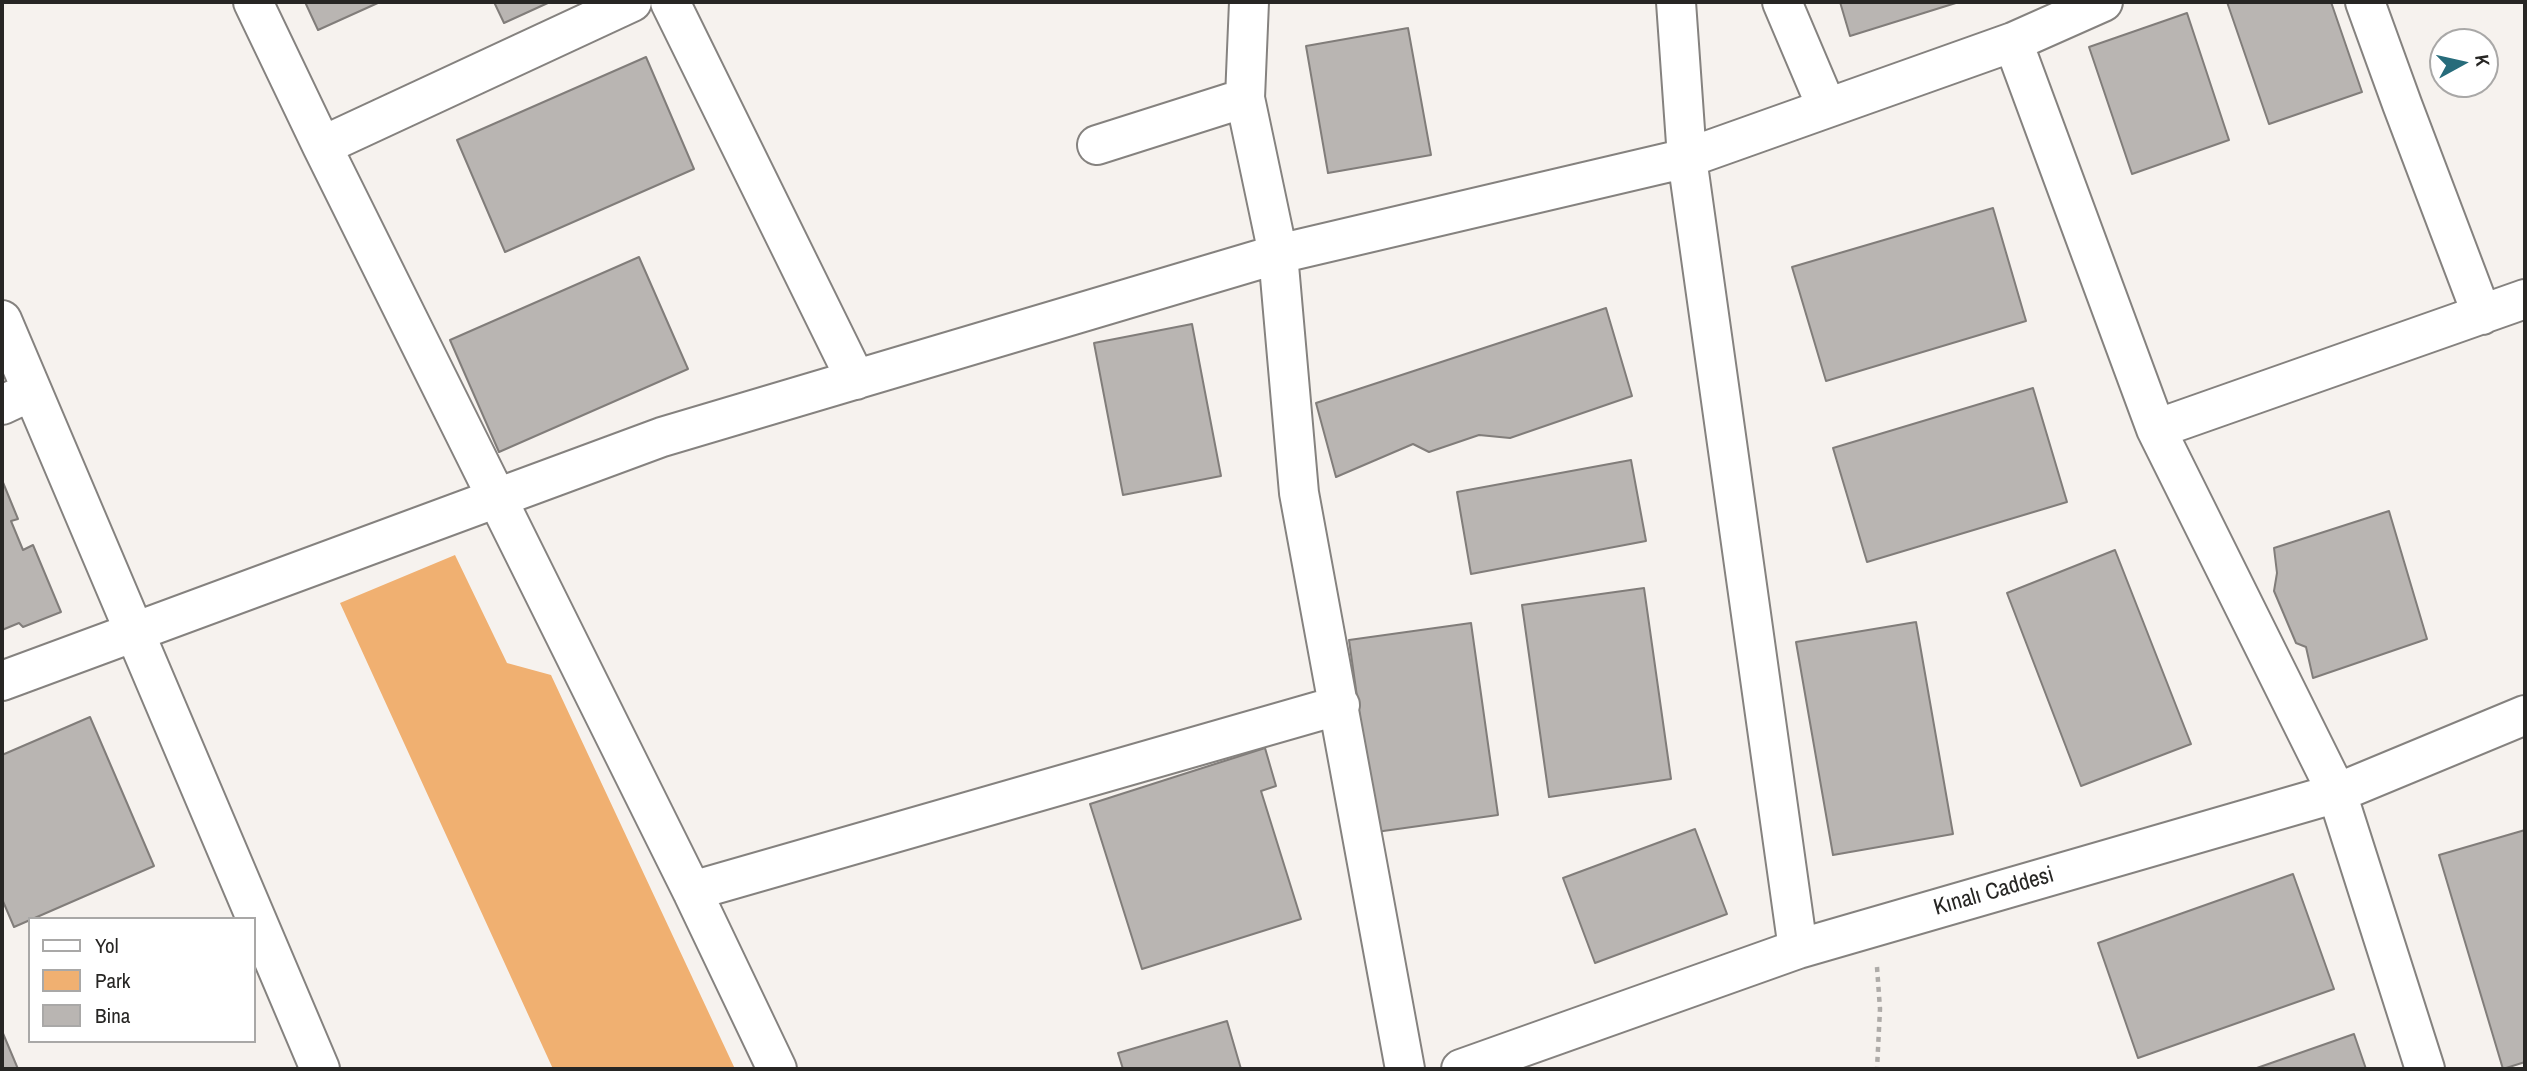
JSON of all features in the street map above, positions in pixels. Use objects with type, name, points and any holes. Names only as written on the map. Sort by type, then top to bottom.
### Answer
[{"type":"street","points":[[253,2],[692,891],[777,1069]]},
{"type":"street","points":[[322,146],[632,2]]},
{"type":"street","points":[[670,2],[856,380]]},
{"type":"street","points":[[1249,2],[1245,98],[1278,254],[1299,493],[1405,1069]]},
{"type":"street","points":[[1676,2],[1687,158],[1798,949]]},
{"type":"street","points":[[1782,2],[1827,108]]},
{"type":"street","points":[[2,681],[662,437],[1278,254],[1687,158],[2013,42],[2103,2]]},
{"type":"street","points":[[2365,2],[2482,315]]},
{"type":"street","points":[[2013,42],[2156,429],[2337,793],[2425,1069]]},
{"type":"street","points":[[1097,145],[1245,98]]},
{"type":"street","points":[[2156,429],[2525,299]]},
{"type":"street","points":[[2,320],[17,398],[134,631],[255,917]]},
{"type":"street","points":[[692,891],[1340,705]]},
{"type":"street","name":"Kınalı Caddesi","points":[[1461,1069],[1798,949],[2337,793],[2525,715]]},
{"type":"street","points":[[256,918],[320,1069]]},
{"type":"path","points":[[1871,928],[1880,1009],[1877,1069]]},
{"type":"green space","points":[[455,555],[507,663],[551,675],[735,1069],[553,1069],[340,603]]},
{"type":"building","points":[[305,2],[380,2],[318,30]]},
{"type":"building","points":[[494,2],[550,2],[504,23]]},
{"type":"building","points":[[1840,2],[1959,2],[1850,36]]},
{"type":"building","points":[[2227,2],[2331,2],[2362,92],[2269,124]]},
{"type":"building","points":[[2187,13],[2229,140],[2132,174],[2089,47]]},
{"type":"building","points":[[1408,28],[1431,155],[1328,173],[1306,46]]},
{"type":"building","points":[[646,57],[694,169],[505,252],[457,140]]},
{"type":"building","points":[[1993,208],[2026,321],[1826,381],[1792,267]]},
{"type":"building","points":[[639,257],[688,369],[499,452],[450,340]]},
{"type":"building","points":[[1606,308],[1632,396],[1510,438],[1479,435],[1429,452],[1413,444],[1336,477],[1316,403]]},
{"type":"building","points":[[1192,324],[1221,476],[1123,495],[1094,343]]},
{"type":"building","points":[[2033,388],[2067,502],[1867,562],[1833,448]]},
{"type":"building","points":[[1631,460],[1646,541],[1471,574],[1457,492]]},
{"type":"building","points":[[2,480],[18,519],[11,521],[23,550],[33,545],[61,612],[23,627],[19,623],[2,630]]},
{"type":"building","points":[[2389,511],[2427,639],[2313,678],[2306,647],[2296,643],[2274,591],[2277,573],[2274,548]]},
{"type":"building","points":[[2115,550],[2191,744],[2081,786],[2007,593]]},
{"type":"building","points":[[1644,588],[1671,779],[1549,797],[1522,605]]},
{"type":"building","points":[[1916,622],[1953,834],[1833,855],[1796,642]]},
{"type":"building","points":[[1471,623],[1498,815],[1376,832],[1349,640]]},
{"type":"building","points":[[90,717],[154,866],[37,917],[28,917],[28,921],[14,927],[2,899],[2,755]]},
{"type":"building","points":[[1265,748],[1276,786],[1261,791],[1301,919],[1142,969],[1090,804]]},
{"type":"building","points":[[1695,829],[1727,914],[1595,963],[1563,878]]},
{"type":"building","points":[[2525,830],[2525,1062],[2503,1069],[2439,855]]},
{"type":"building","points":[[2293,874],[2334,989],[2138,1058],[2098,943]]},
{"type":"building","points":[[1227,1021],[1241,1069],[1123,1069],[1118,1053]]},
{"type":"building","points":[[2,1031],[18,1069],[2,1069]]},
{"type":"building","points":[[2354,1034],[2366,1069],[2254,1069]]}]
